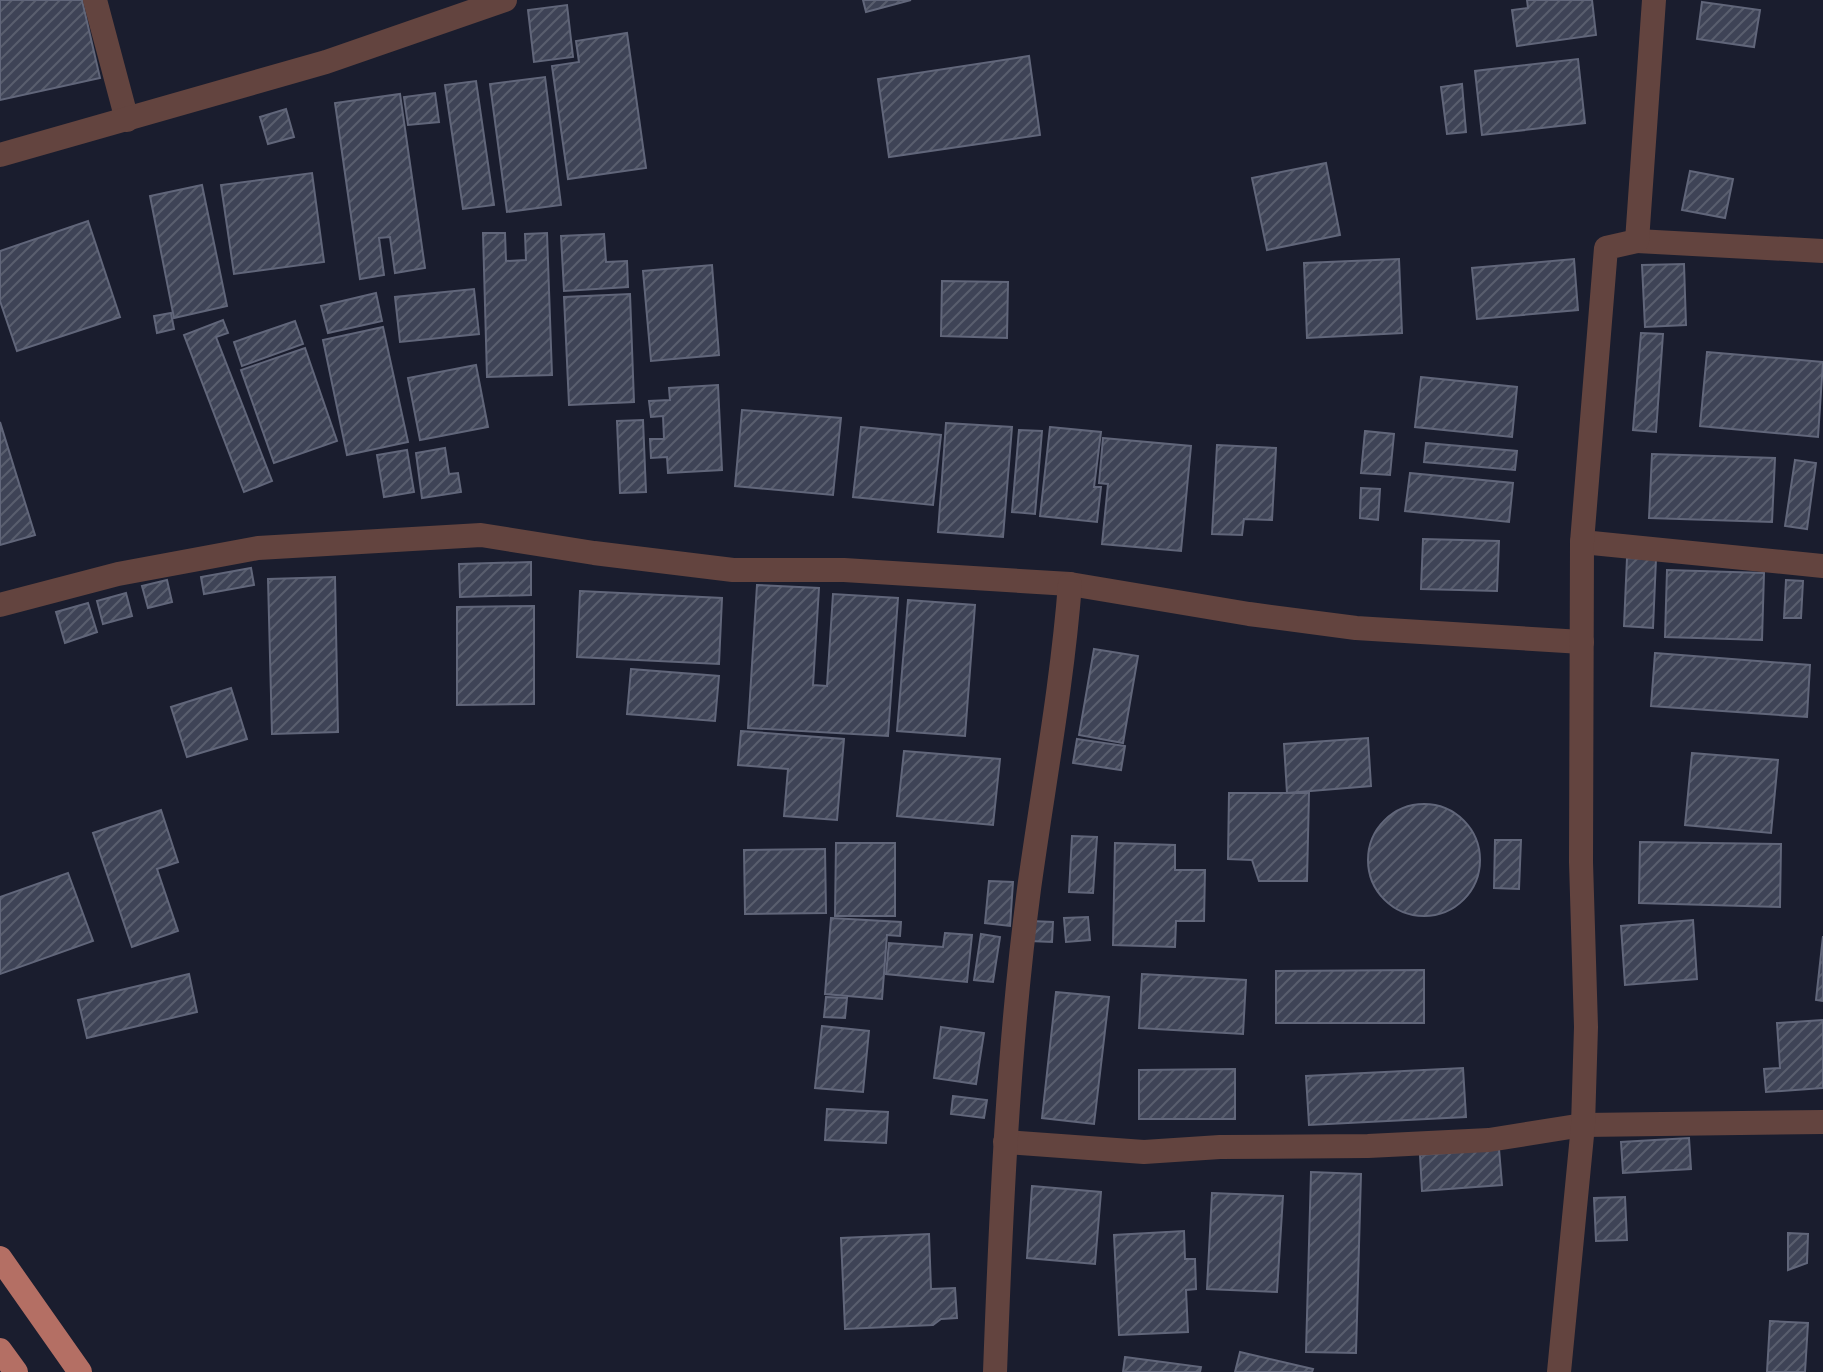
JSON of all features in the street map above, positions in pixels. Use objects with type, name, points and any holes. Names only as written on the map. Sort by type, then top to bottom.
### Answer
[{"type":"highway","points":[[0,1258],[80,1372]]},
{"type":"highway","points":[[0,1350],[16,1372]]},
{"type":"street","points":[[95,0],[127,120]]},
{"type":"street","points":[[0,155],[326,62],[505,0]]},
{"type":"street","points":[[1637,241],[1654,0]]},
{"type":"street","points":[[1559,1372],[1583,1125],[1586,1027],[1581,862],[1582,542],[1606,248],[1637,241],[1823,251]]},
{"type":"street","points":[[0,605],[118,574],[258,548],[481,535],[733,570],[859,570],[1070,584],[1249,614],[1356,628],[1582,642]]},
{"type":"street","points":[[1582,542],[1823,566]]},
{"type":"street","points":[[995,1372],[1005,1142],[1029,890],[1047,754],[1057,712],[1070,584]]},
{"type":"street","points":[[1005,1142],[1144,1152],[1489,1140],[1583,1125],[1823,1122]]},
{"type":"building","points":[[0,0],[82,0],[100,78],[0,100]]},
{"type":"building","points":[[863,0],[911,0],[866,12]]},
{"type":"building","points":[[1527,0],[1592,0],[1596,35],[1517,46],[1512,10],[1528,8]]},
{"type":"building","points":[[1702,2],[1760,10],[1754,47],[1697,39]]},
{"type":"building","points":[[567,5],[573,57],[534,62],[528,10]]},
{"type":"building","points":[[627,33],[646,168],[568,179],[552,66],[579,62],[576,41]]},
{"type":"building","points":[[1029,56],[1040,135],[889,157],[878,79]]},
{"type":"building","points":[[1578,59],[1585,123],[1482,135],[1475,71]]},
{"type":"building","points":[[545,77],[561,205],[507,212],[490,84]]},
{"type":"building","points":[[476,81],[494,205],[463,209],[445,85]]},
{"type":"building","points":[[1462,84],[1466,132],[1447,134],[1441,87]]},
{"type":"building","points":[[435,93],[439,122],[408,125],[404,97]]},
{"type":"building","points":[[400,94],[425,268],[395,273],[390,237],[379,238],[384,275],[360,279],[335,103]]},
{"type":"building","points":[[286,109],[294,137],[268,144],[260,117]]},
{"type":"building","points":[[1326,163],[1340,235],[1267,250],[1252,178]]},
{"type":"building","points":[[1690,171],[1733,179],[1725,218],[1682,210]]},
{"type":"building","points":[[312,173],[324,262],[234,274],[221,185]]},
{"type":"building","points":[[202,185],[227,306],[174,318],[150,196]]},
{"type":"building","points":[[88,221],[120,317],[17,351],[0,301],[0,251]]},
{"type":"building","points":[[483,233],[505,233],[506,261],[526,260],[525,234],[547,233],[552,375],[487,377]]},
{"type":"building","points":[[604,234],[606,262],[627,261],[628,287],[564,291],[561,236]]},
{"type":"building","points":[[1399,259],[1402,333],[1307,338],[1304,263]]},
{"type":"building","points":[[1574,259],[1578,310],[1477,319],[1472,268]]},
{"type":"building","points":[[1684,264],[1686,325],[1645,327],[1642,265]]},
{"type":"building","points":[[712,265],[719,355],[651,361],[643,271]]},
{"type":"building","points":[[942,281],[1008,282],[1007,338],[941,336]]},
{"type":"building","points":[[474,289],[479,334],[400,342],[395,297]]},
{"type":"building","points":[[376,293],[382,321],[328,333],[321,306]]},
{"type":"building","points":[[630,294],[634,402],[569,405],[564,297]]},
{"type":"building","points":[[171,313],[174,329],[157,333],[154,316]]},
{"type":"building","points":[[223,320],[228,333],[216,337],[272,481],[244,492],[184,335]]},
{"type":"building","points":[[295,321],[303,344],[242,366],[234,342]]},
{"type":"building","points":[[383,327],[408,442],[347,455],[323,340]]},
{"type":"building","points":[[1641,333],[1663,334],[1656,432],[1633,430]]},
{"type":"building","points":[[305,348],[337,441],[274,463],[241,370]]},
{"type":"building","points":[[1707,352],[1823,362],[1818,437],[1700,426]]},
{"type":"building","points":[[476,365],[488,427],[420,440],[408,378]]},
{"type":"building","points":[[1421,377],[1517,387],[1512,437],[1415,427]]},
{"type":"building","points":[[718,385],[722,470],[668,473],[667,457],[651,458],[650,439],[664,439],[663,416],[651,417],[649,401],[670,400],[669,388]]},
{"type":"building","points":[[742,410],[841,418],[833,495],[735,486]]},
{"type":"building","points":[[643,420],[646,492],[620,493],[617,421]]},
{"type":"building","points":[[0,422],[35,535],[0,545]]},
{"type":"building","points":[[946,423],[1012,427],[1003,537],[938,532]]},
{"type":"building","points":[[861,427],[941,435],[933,505],[853,497]]},
{"type":"building","points":[[1050,427],[1101,432],[1094,487],[1101,487],[1097,522],[1040,516]]},
{"type":"building","points":[[1019,430],[1042,431],[1035,514],[1012,512]]},
{"type":"building","points":[[1365,431],[1394,434],[1390,475],[1361,473]]},
{"type":"building","points":[[1103,438],[1191,446],[1181,551],[1102,544],[1108,484],[1099,483]]},
{"type":"building","points":[[1426,443],[1517,451],[1515,470],[1424,462]]},
{"type":"building","points":[[1217,445],[1276,448],[1272,520],[1244,519],[1242,535],[1212,534]]},
{"type":"building","points":[[445,448],[449,474],[458,473],[461,492],[422,498],[416,453]]},
{"type":"building","points":[[407,450],[414,492],[384,497],[377,455]]},
{"type":"building","points":[[1652,454],[1775,458],[1772,522],[1649,518]]},
{"type":"building","points":[[1795,460],[1816,463],[1807,529],[1785,526]]},
{"type":"building","points":[[1410,473],[1513,483],[1509,522],[1405,511]]},
{"type":"building","points":[[1361,488],[1380,489],[1378,520],[1360,518]]},
{"type":"building","points":[[1423,539],[1499,541],[1497,591],[1421,589]]},
{"type":"building","points":[[1627,558],[1656,559],[1653,628],[1624,626]]},
{"type":"building","points":[[531,562],[531,595],[460,597],[459,564]]},
{"type":"building","points":[[251,568],[254,585],[204,594],[201,577]]},
{"type":"building","points":[[1667,570],[1764,573],[1762,640],[1665,637]]},
{"type":"building","points":[[335,577],[338,732],[272,734],[268,579]]},
{"type":"building","points":[[167,580],[172,602],[148,608],[142,586]]},
{"type":"building","points":[[1786,580],[1803,581],[1801,618],[1784,618]]},
{"type":"building","points":[[757,585],[819,588],[813,685],[827,686],[833,594],[898,598],[888,736],[748,728]]},
{"type":"building","points":[[580,591],[722,598],[719,664],[577,657]]},
{"type":"building","points":[[126,593],[132,616],[103,624],[97,601]]},
{"type":"building","points":[[908,600],[975,605],[965,736],[897,731]]},
{"type":"building","points":[[88,603],[97,632],[65,643],[56,612]]},
{"type":"building","points":[[534,606],[534,704],[457,705],[457,607]]},
{"type":"building","points":[[1094,649],[1138,656],[1123,743],[1079,735]]},
{"type":"building","points":[[1655,653],[1810,665],[1807,717],[1651,706]]},
{"type":"building","points":[[631,669],[719,676],[715,721],[627,714]]},
{"type":"building","points":[[231,688],[247,739],[187,757],[171,707]]},
{"type":"building","points":[[741,731],[844,739],[837,820],[784,816],[788,769],[738,765]]},
{"type":"building","points":[[1368,738],[1371,786],[1287,793],[1284,744]]},
{"type":"building","points":[[1077,739],[1125,746],[1121,770],[1073,763]]},
{"type":"building","points":[[904,751],[1000,759],[993,825],[897,816]]},
{"type":"building","points":[[1692,753],[1778,760],[1771,833],[1685,825]]},
{"type":"building","points":[[1229,793],[1309,793],[1307,881],[1259,881],[1252,860],[1228,859]]},
{"type":"building","points":[[1424,804],[1446,808],[1464,820],[1476,838],[1480,860],[1476,882],[1464,900],[1446,912],[1424,916],[1402,912],[1384,900],[1372,882],[1368,860],[1372,838],[1384,820],[1402,808]]},
{"type":"building","points":[[161,810],[178,862],[157,869],[178,931],[132,947],[93,833]]},
{"type":"building","points":[[1072,836],[1097,837],[1093,893],[1069,892]]},
{"type":"building","points":[[1495,840],[1521,840],[1519,889],[1494,888]]},
{"type":"building","points":[[1640,842],[1781,844],[1780,907],[1639,903]]},
{"type":"building","points":[[836,843],[895,843],[895,916],[835,916]]},
{"type":"building","points":[[1115,843],[1175,845],[1175,870],[1205,870],[1204,921],[1176,921],[1175,947],[1113,945]]},
{"type":"building","points":[[825,849],[826,913],[745,914],[744,850]]},
{"type":"building","points":[[68,873],[93,941],[0,974],[0,897]]},
{"type":"building","points":[[989,881],[1013,882],[1010,926],[985,923]]},
{"type":"building","points":[[1088,917],[1090,940],[1066,942],[1064,918]]},
{"type":"building","points":[[831,918],[901,922],[900,936],[887,935],[882,999],[825,994]]},
{"type":"building","points":[[1693,920],[1697,979],[1625,985],[1621,926]]},
{"type":"building","points":[[1031,921],[1053,922],[1052,942],[1030,941]]},
{"type":"building","points":[[945,933],[972,935],[967,982],[886,974],[889,943],[943,947]]},
{"type":"building","points":[[981,934],[1000,937],[993,982],[974,980]]},
{"type":"building","points":[[1823,936],[1823,1001],[1816,1000]]},
{"type":"building","points":[[1424,970],[1424,1023],[1276,1023],[1276,971]]},
{"type":"building","points":[[189,974],[197,1012],[87,1038],[78,1000]]},
{"type":"building","points":[[1142,974],[1246,980],[1243,1034],[1139,1028]]},
{"type":"building","points":[[1056,992],[1109,997],[1094,1124],[1042,1118]]},
{"type":"building","points":[[826,997],[847,998],[845,1018],[824,1017]]},
{"type":"building","points":[[1823,1020],[1823,1088],[1766,1092],[1764,1069],[1780,1068],[1777,1023]]},
{"type":"building","points":[[822,1026],[869,1031],[863,1092],[815,1088]]},
{"type":"building","points":[[941,1027],[984,1033],[976,1084],[934,1078]]},
{"type":"building","points":[[1463,1068],[1466,1117],[1309,1125],[1306,1076]]},
{"type":"building","points":[[1235,1069],[1235,1119],[1139,1119],[1139,1070]]},
{"type":"building","points":[[953,1096],[987,1100],[984,1118],[951,1114]]},
{"type":"building","points":[[827,1109],[888,1112],[886,1143],[825,1140]]},
{"type":"building","points":[[1689,1138],[1691,1169],[1623,1173],[1621,1142]]},
{"type":"building","points":[[1499,1149],[1502,1185],[1422,1191],[1420,1155]]},
{"type":"building","points":[[1311,1172],[1361,1174],[1356,1353],[1306,1352]]},
{"type":"building","points":[[1032,1186],[1101,1192],[1095,1264],[1027,1258]]},
{"type":"building","points":[[1212,1193],[1283,1196],[1277,1292],[1207,1289]]},
{"type":"building","points":[[1625,1197],[1627,1240],[1596,1241],[1594,1198]]},
{"type":"building","points":[[1184,1231],[1185,1259],[1195,1259],[1196,1289],[1186,1290],[1188,1332],[1119,1335],[1114,1235]]},
{"type":"building","points":[[1788,1233],[1808,1234],[1807,1263],[1788,1270]]},
{"type":"building","points":[[929,1234],[931,1289],[955,1288],[957,1318],[941,1319],[933,1325],[845,1329],[841,1238]]},
{"type":"building","points":[[1770,1321],[1808,1323],[1805,1372],[1767,1372]]},
{"type":"building","points":[[1240,1352],[1313,1369],[1312,1372],[1235,1372]]},
{"type":"building","points":[[1125,1357],[1201,1367],[1200,1372],[1123,1372]]}]
